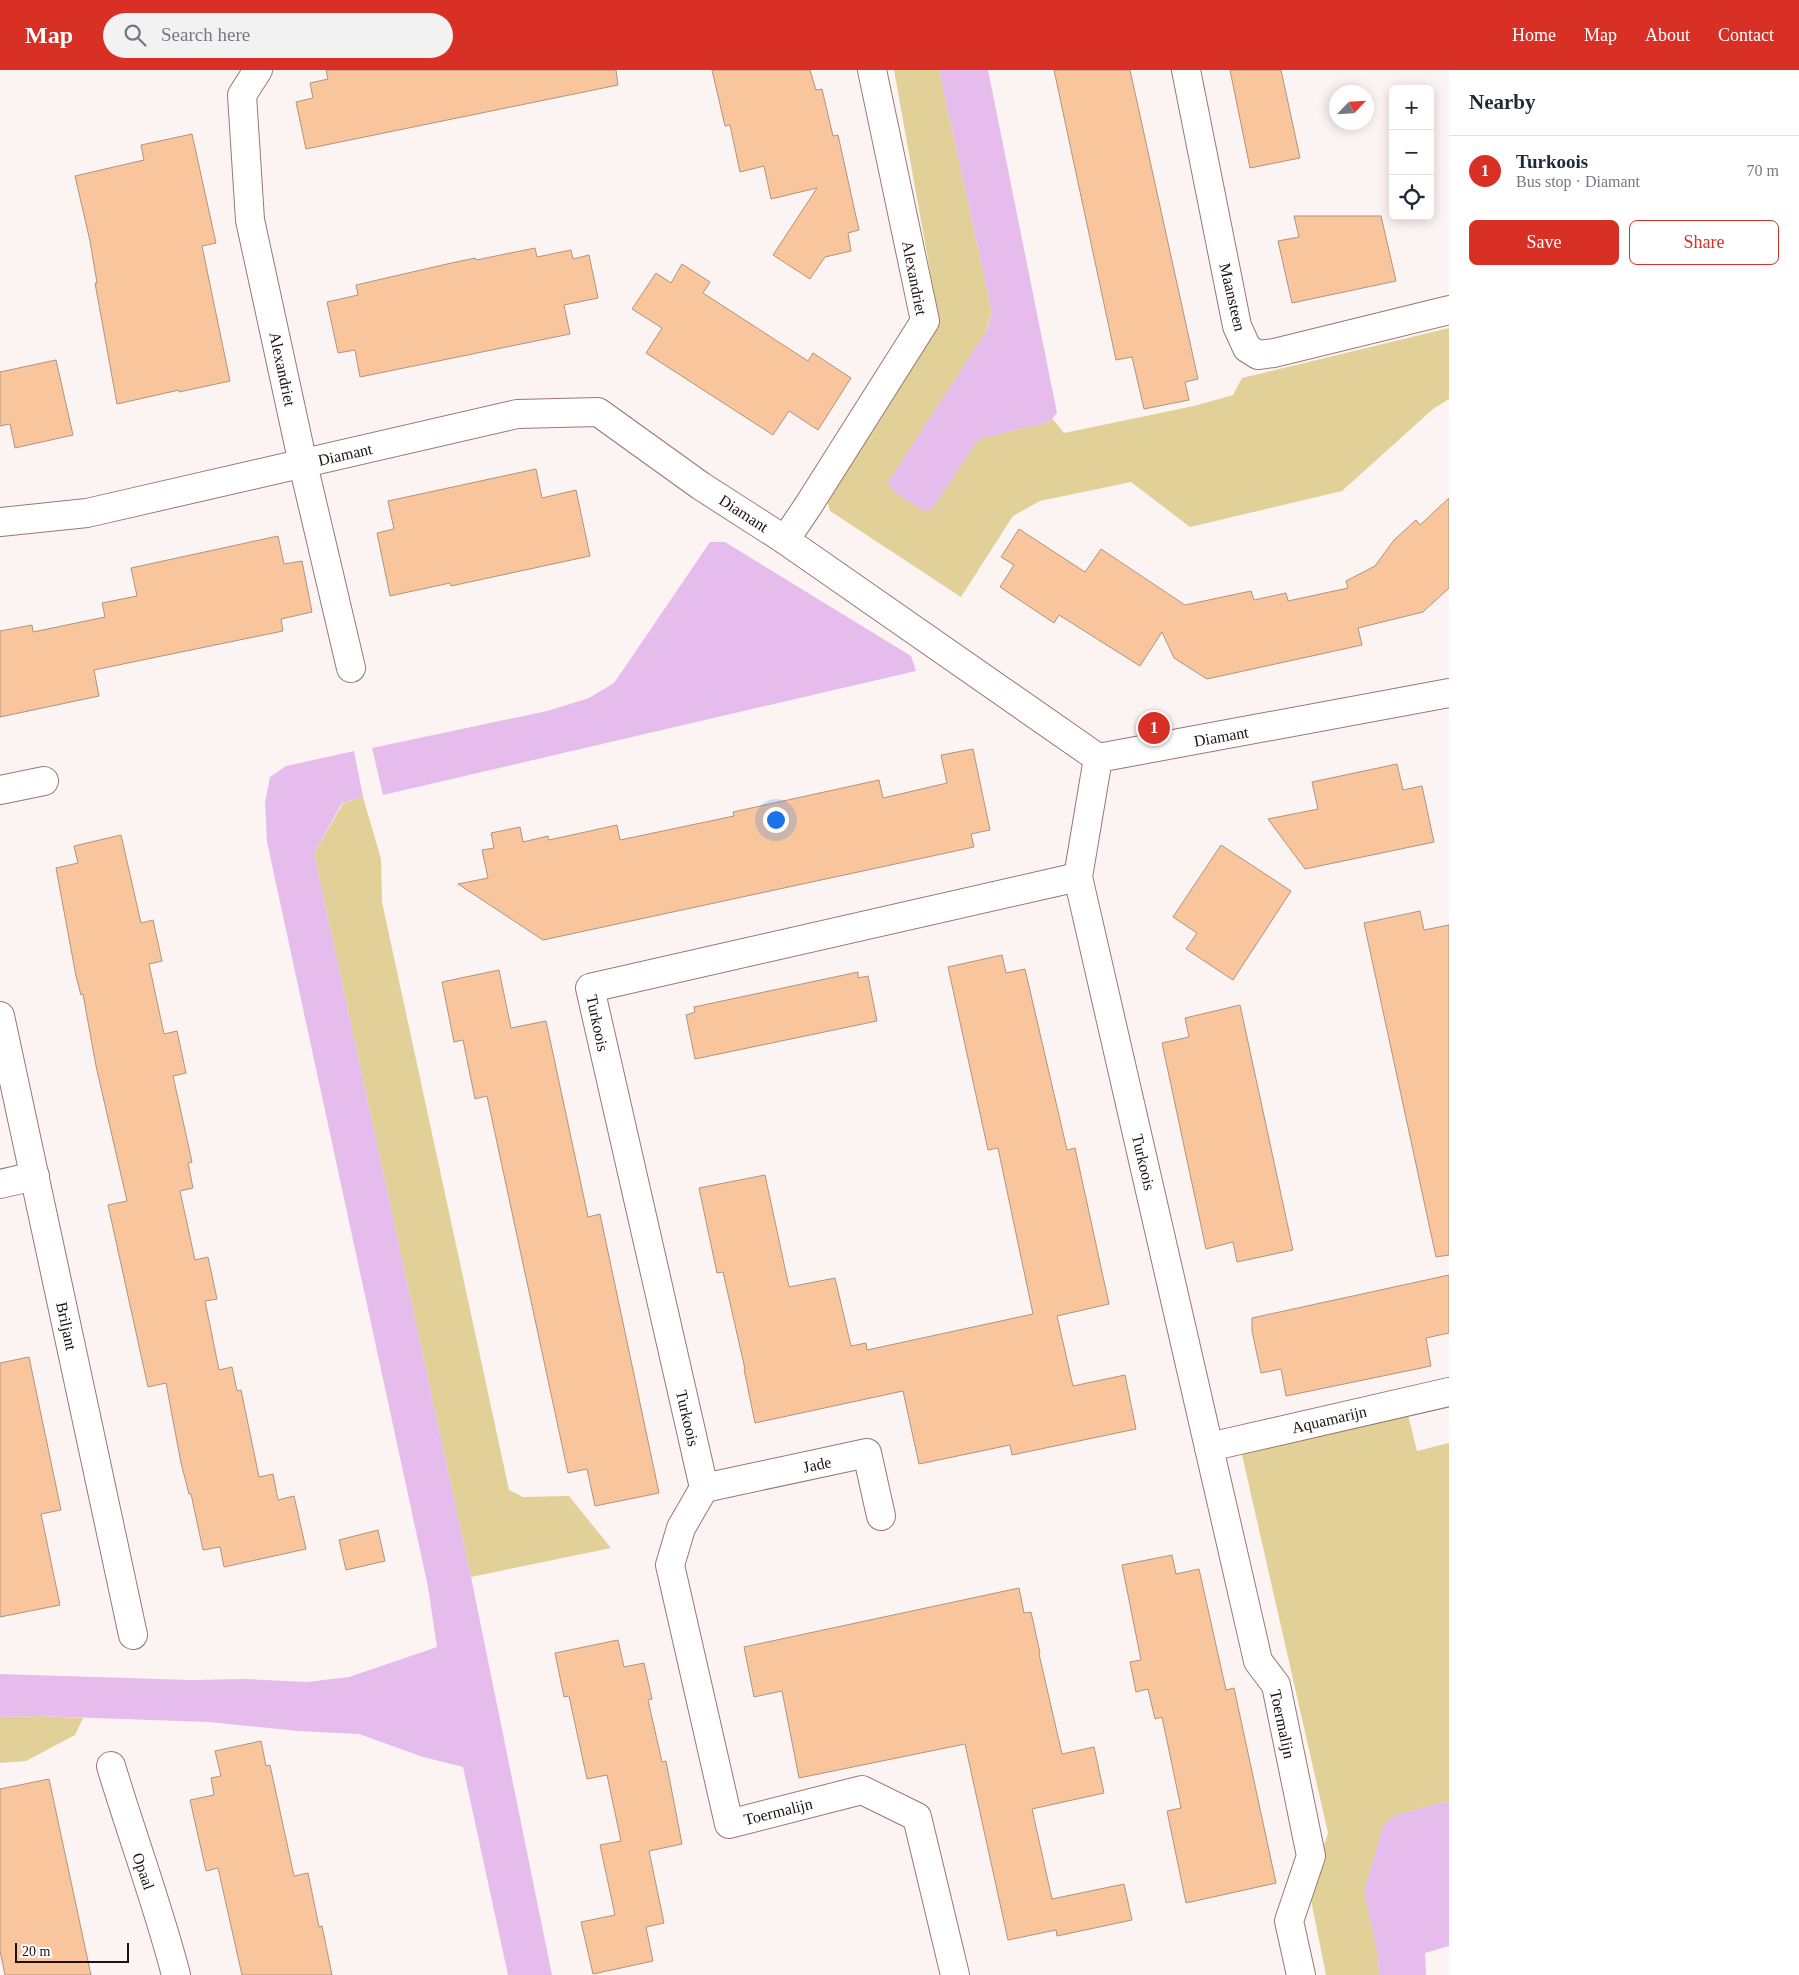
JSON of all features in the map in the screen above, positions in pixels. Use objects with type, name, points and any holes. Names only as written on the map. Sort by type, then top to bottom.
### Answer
[{"type":"street","name":"Alexandriet","points":[[258,70],[242,95],[250,220],[303,464],[351,668]]},
{"type":"street","name":"Alexandriet","points":[[785,540],[925,321],[872,70]]},
{"type":"street","name":"Maansteen","points":[[1186,70],[1237,326],[1247,348],[1258,355],[1274,353],[1449,310]]},
{"type":"street","name":"Diamant","points":[[0,522],[87,513],[517,414],[598,412],[701,486],[785,540],[1098,758],[1449,697]]},
{"type":"street","name":"Turkoois","points":[[1098,758],[1078,877],[1209,1447]]},
{"type":"street","points":[[0,790],[44,781]]},
{"type":"street","name":"Turkoois","points":[[704,1488],[590,988],[1078,877]]},
{"type":"street","name":"Briljant","points":[[0,1016],[134,1635]]},
{"type":"street","points":[[0,1184],[34,1176]]},
{"type":"street","name":"Aquamarijn","points":[[1209,1447],[1449,1392]]},
{"type":"street","name":"Toermalijn","points":[[1209,1447],[1258,1661],[1276,1684],[1311,1856],[1289,1921],[1301,1975]]},
{"type":"street","name":"Jade","points":[[704,1488],[867,1453],[881,1516]]},
{"type":"street","name":"Toermalijn","points":[[704,1488],[681,1528],[670,1565],[729,1824],[862,1790],[917,1816],[955,1975]]},
{"type":"street","name":"Opaal","points":[[112,1766],[131,1833],[165,1932],[176,1975]]},
{"type":"shaded area","points":[[894,70],[939,70],[992,312],[932,509],[979,439],[1049,422],[1052,418],[1064,433],[1194,406],[1233,395],[1242,378],[1449,328],[1449,399],[1433,409],[1342,491],[1190,527],[1131,482],[1040,501],[1013,516],[961,597],[830,511],[825,493],[936,323],[937,310]]},
{"type":"shaded area","points":[[939,70],[988,70],[1057,413],[1049,422],[979,439],[932,509],[924,511],[894,492],[888,482],[987,330],[992,312]]},
{"type":"shaded area","points":[[710,542],[725,542],[911,656],[916,671],[383,795],[372,748],[547,711],[589,698],[614,683]]},
{"type":"shaded area","points":[[354,751],[363,797],[342,803],[314,854],[471,1577],[552,1975],[508,1975],[463,1767],[423,1757],[359,1734],[298,1731],[209,1722],[37,1716],[0,1717],[0,1674],[307,1682],[349,1677],[437,1647],[428,1587],[267,842],[265,802],[270,777],[286,766]]},
{"type":"shaded area","points":[[363,797],[381,859],[382,902],[509,1490],[523,1497],[569,1496],[611,1548],[471,1577],[314,854],[343,803]]},
{"type":"shaded area","points":[[1406,1407],[1417,1451],[1449,1443],[1449,1803],[1444,1802],[1393,1816],[1378,1956],[1379,1975],[1326,1975],[1309,1890],[1328,1833],[1240,1446]]},
{"type":"shaded area","points":[[0,1717],[83,1718],[75,1735],[26,1761],[0,1763]]},
{"type":"shaded area","points":[[1444,1802],[1449,1803],[1449,1946],[1425,1953],[1426,1975],[1379,1975],[1378,1956],[1364,1892],[1383,1826],[1393,1816]]},
{"type":"building","points":[[326,70],[616,70],[618,85],[306,149],[296,102],[313,98],[310,83],[328,79]]},
{"type":"building","points":[[712,70],[810,70],[816,90],[822,89],[833,136],[838,135],[859,230],[848,233],[851,251],[825,257],[810,279],[773,255],[817,188],[771,199],[764,166],[740,172],[730,125],[725,126]]},
{"type":"building","points":[[1054,70],[1130,70],[1198,379],[1185,382],[1189,400],[1144,409],[1132,357],[1116,360]]},
{"type":"building","points":[[1230,70],[1281,70],[1300,158],[1250,168]]},
{"type":"building","points":[[192,134],[216,243],[202,246],[230,381],[117,404],[95,283],[97,283],[90,241],[75,176],[144,160],[141,145]]},
{"type":"building","points":[[1294,216],[1381,216],[1396,281],[1292,303],[1278,241],[1299,237]]},
{"type":"building","points":[[535,248],[537,257],[571,250],[573,259],[589,255],[598,298],[564,305],[570,334],[360,377],[355,350],[338,353],[327,302],[358,295],[356,285],[475,258],[476,260]]},
{"type":"building","points":[[682,264],[710,282],[703,293],[808,361],[813,353],[851,378],[818,430],[789,411],[773,435],[646,353],[662,328],[632,309],[656,273],[671,283]]},
{"type":"building","points":[[56,360],[73,435],[15,448],[10,424],[0,426],[0,372]]},
{"type":"building","points":[[536,469],[542,498],[576,490],[590,556],[451,586],[450,583],[390,596],[377,533],[394,529],[388,501]]},
{"type":"building","points":[[1449,498],[1449,588],[1423,612],[1358,628],[1362,645],[1207,679],[1174,658],[1162,632],[1140,666],[1059,615],[1054,623],[1000,587],[1014,565],[1001,557],[1019,529],[1085,572],[1101,549],[1185,605],[1251,591],[1254,600],[1286,593],[1288,601],[1348,588],[1346,581],[1375,566],[1394,540],[1416,520],[1420,525]]},
{"type":"building","points":[[278,536],[284,564],[302,561],[312,612],[281,619],[283,631],[94,670],[99,696],[0,717],[0,631],[32,625],[33,632],[105,617],[102,603],[137,596],[131,568]]},
{"type":"building","points":[[973,749],[990,830],[971,834],[974,847],[543,940],[458,884],[488,878],[482,850],[494,848],[491,833],[520,827],[523,842],[548,836],[549,840],[617,825],[620,840],[734,816],[733,812],[879,780],[883,798],[947,783],[941,755]]},
{"type":"building","points":[[1397,764],[1403,790],[1422,786],[1434,842],[1305,869],[1268,819],[1318,809],[1312,782]]},
{"type":"building","points":[[121,835],[141,923],[153,920],[162,961],[149,964],[164,1034],[177,1031],[186,1073],[173,1076],[192,1162],[188,1163],[193,1188],[180,1191],[195,1260],[208,1257],[217,1299],[205,1301],[219,1370],[232,1367],[237,1391],[241,1390],[259,1477],[273,1474],[278,1500],[294,1496],[306,1549],[224,1567],[220,1547],[203,1550],[191,1494],[189,1494],[181,1463],[166,1383],[148,1387],[108,1205],[127,1201],[96,1066],[83,994],[81,995],[76,976],[56,868],[78,863],[74,846]]},
{"type":"building","points":[[1221,845],[1291,891],[1233,980],[1186,949],[1197,933],[1173,917]]},
{"type":"building","points":[[1420,911],[1424,930],[1449,925],[1449,1255],[1436,1257],[1364,923]]},
{"type":"building","points":[[1002,955],[1006,973],[1025,969],[1067,1150],[1075,1148],[1109,1304],[1057,1316],[1073,1386],[1125,1375],[1136,1429],[1012,1455],[1010,1445],[919,1464],[903,1391],[755,1423],[723,1272],[717,1273],[699,1188],[765,1175],[789,1287],[835,1278],[851,1346],[866,1343],[867,1350],[1033,1314],[998,1148],[988,1150],[948,967]]},
{"type":"building","points":[[499,970],[511,1028],[546,1021],[588,1217],[600,1214],[659,1493],[595,1506],[587,1469],[568,1473],[487,1096],[475,1099],[463,1040],[454,1042],[442,982]]},
{"type":"building","points":[[858,972],[858,978],[868,976],[877,1021],[695,1059],[686,1015],[695,1012],[694,1007]]},
{"type":"building","points":[[1240,1005],[1293,1250],[1237,1262],[1233,1242],[1206,1249],[1162,1043],[1189,1037],[1185,1018]]},
{"type":"building","points":[[1449,1275],[1449,1333],[1426,1338],[1431,1366],[1286,1396],[1281,1369],[1261,1373],[1252,1331],[1252,1318]]},
{"type":"building","points":[[29,1357],[61,1510],[41,1514],[60,1605],[0,1617],[0,1363]]},
{"type":"building","points":[[378,1530],[385,1561],[346,1570],[339,1540]]},
{"type":"building","points":[[1172,1555],[1176,1574],[1199,1569],[1226,1690],[1234,1688],[1276,1883],[1186,1903],[1167,1811],[1181,1808],[1162,1717],[1155,1719],[1148,1689],[1136,1692],[1130,1662],[1141,1660],[1122,1565]]},
{"type":"building","points":[[1019,1588],[1024,1613],[1031,1612],[1062,1754],[1094,1747],[1104,1793],[1032,1809],[1052,1899],[1124,1884],[1132,1920],[1057,1936],[1056,1930],[1008,1940],[965,1744],[799,1778],[782,1691],[754,1697],[744,1647]]},
{"type":"building","points":[[618,1640],[624,1667],[644,1663],[652,1699],[648,1700],[662,1762],[666,1761],[682,1844],[649,1851],[664,1923],[646,1927],[653,1961],[593,1974],[581,1922],[615,1915],[600,1845],[621,1841],[607,1775],[587,1779],[569,1696],[564,1697],[555,1653]]},
{"type":"building","points":[[261,1741],[266,1766],[270,1765],[294,1876],[308,1873],[319,1927],[322,1926],[332,1975],[242,1975],[218,1868],[206,1871],[190,1800],[214,1795],[211,1778],[221,1776],[215,1751]]},
{"type":"building","points":[[49,1779],[91,1975],[5,1975],[0,1951],[0,1789]]},
{"type":"place","name":"Turkoois","points":[[1154,728]]}]
